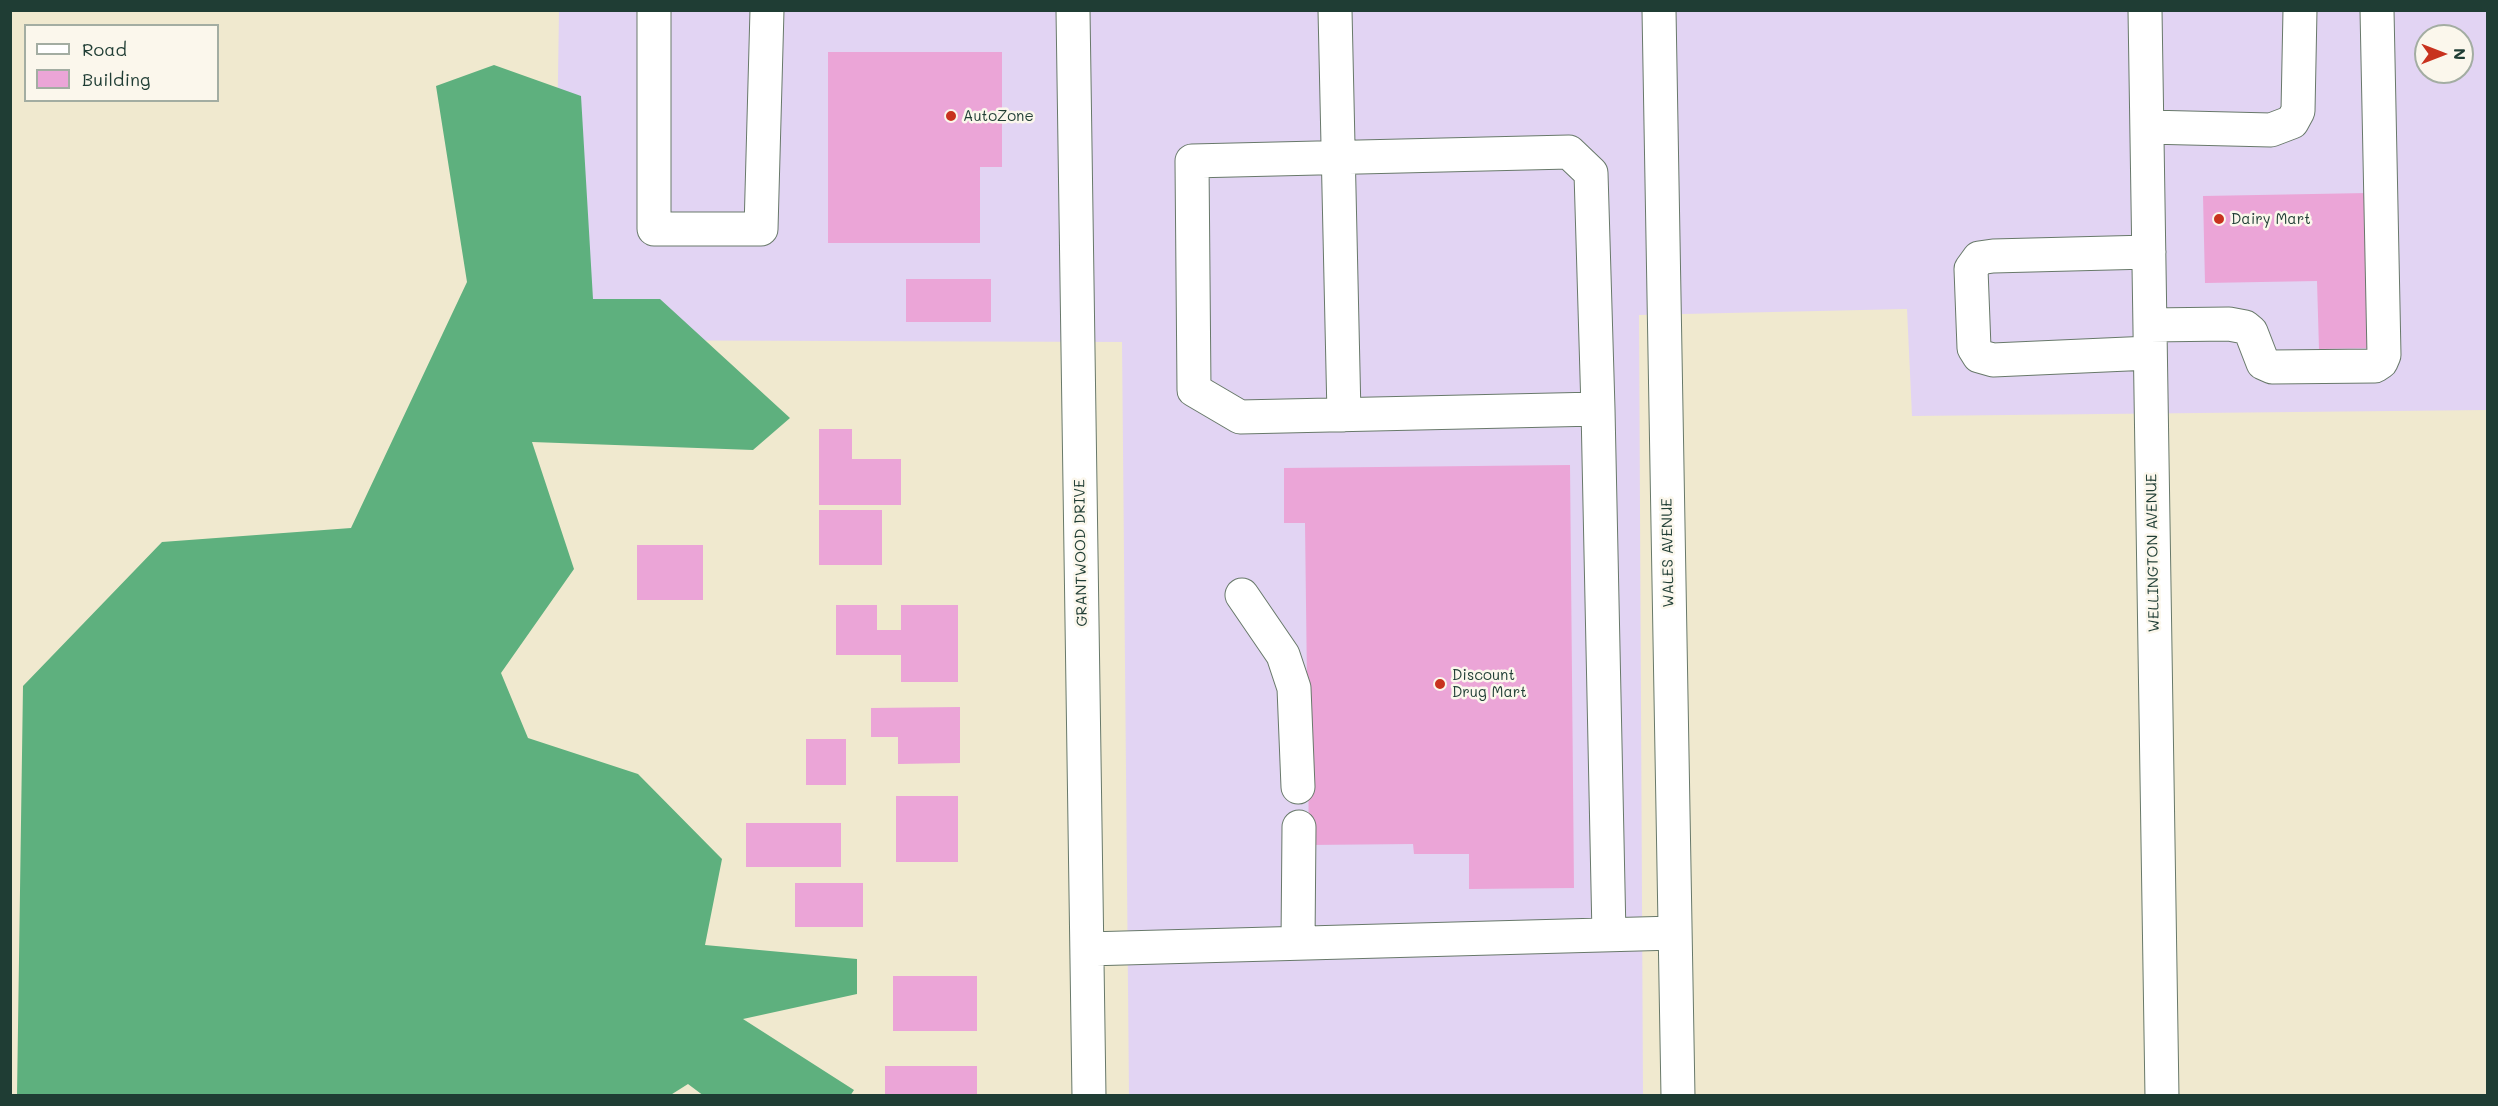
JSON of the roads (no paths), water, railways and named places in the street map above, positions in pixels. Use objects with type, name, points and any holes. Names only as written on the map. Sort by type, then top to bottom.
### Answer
[{"type":"street","points":[[654,10],[654,229],[761,229],[767,10]]},
{"type":"street","name":"GRANTWOOD DRIVE","points":[[1073,10],[1089,1095]]},
{"type":"street","points":[[1335,10],[1344,415]]},
{"type":"street","name":"WALES AVENUE","points":[[1659,10],[1678,1095]]},
{"type":"street","name":"WELLINGTON AVENUE","points":[[2145,10],[2162,1095]]},
{"type":"street","points":[[2147,127],[2271,130],[2292,122],[2298,111],[2300,10]]},
{"type":"street","points":[[2149,252],[1979,258],[1971,269],[1974,348],[1979,356],[1994,360],[2150,339],[2229,324],[2245,327],[2250,332],[2263,363],[2272,367],[2375,366],[2381,362],[2384,355],[2378,10]]},
{"type":"street","points":[[1598,409],[1240,417],[1194,390],[1192,161],[1569,152],[1591,172],[1598,409],[1609,935]]},
{"type":"street","points":[[1242,595],[1283,655],[1294,688],[1298,787]]},
{"type":"street","points":[[1298,943],[1299,827]]},
{"type":"street","points":[[1087,949],[1675,933]]},
{"type":"place","name":"AutoZone","points":[[951,116]]},
{"type":"place","name":"Dairy Mart","points":[[2219,219]]},
{"type":"place","name":"Discount Drug Mart","points":[[1440,684]]}]
